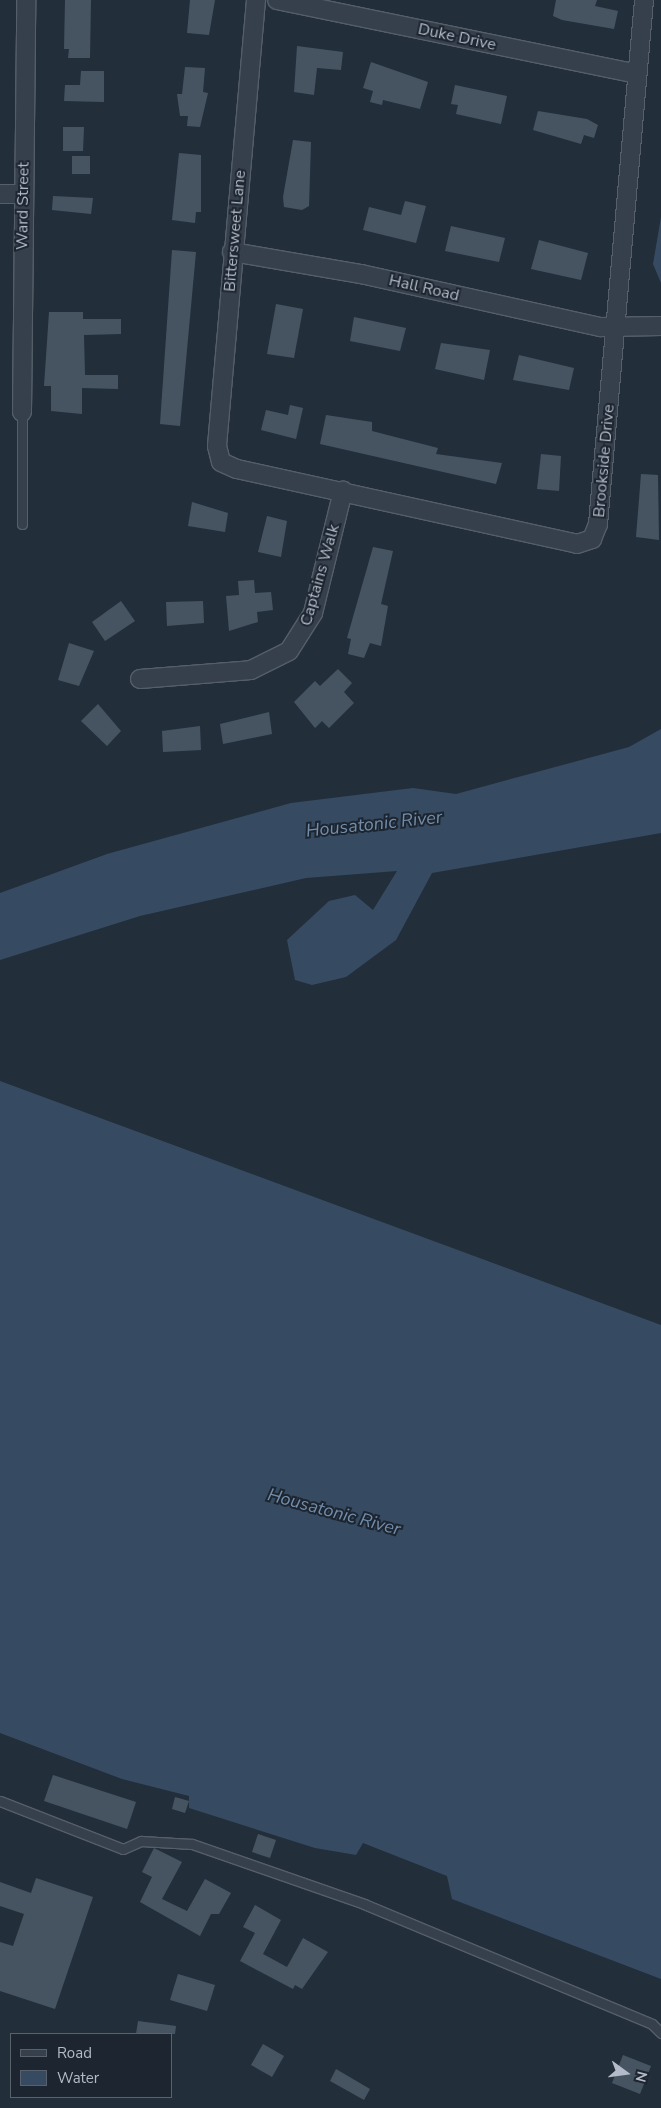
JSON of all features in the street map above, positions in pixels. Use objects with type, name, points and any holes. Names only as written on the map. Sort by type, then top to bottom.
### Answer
[{"type":"street","name":"Ward Street","points":[[22,412],[26,0]]},
{"type":"street","name":"Bittersweet Lane","points":[[221,462],[217,446],[232,252],[256,0]]},
{"type":"street","name":"Duke Drive","points":[[278,0],[636,74]]},
{"type":"street","name":"Brookside Drive","points":[[221,462],[237,469],[343,491],[570,543],[588,542],[598,524],[644,0]]},
{"type":"street","points":[[0,194],[23,194]]},
{"type":"street","name":"Hall Road","points":[[232,252],[361,274],[615,327],[661,326]]},
{"type":"street","name":"Captains Walk","points":[[140,679],[251,670],[289,651],[313,613],[343,491]]},
{"type":"lane","points":[[22,412],[22,524]]},
{"type":"lane","points":[[0,1801],[123,1849],[141,1841],[192,1844],[346,1898],[652,2024],[661,2033]]},
{"type":"water","points":[[661,217],[661,283],[653,264]]},
{"type":"water","name":"Housatonic River","points":[[661,729],[661,833],[432,873],[396,940],[346,977],[312,985],[295,980],[287,940],[329,901],[355,895],[373,910],[397,871],[306,878],[140,916],[0,960],[0,893],[107,854],[291,803],[413,788],[456,794],[629,747]]},
{"type":"water","name":"Housatonic River","points":[[0,1081],[661,1325],[661,1979],[452,1899],[447,1876],[363,1843],[356,1855],[315,1848],[189,1808],[189,1796],[122,1779],[0,1733]]},
{"type":"building","points":[[65,0],[91,0],[90,58],[68,58],[69,49],[64,49]]},
{"type":"building","points":[[190,0],[215,0],[209,35],[187,33]]},
{"type":"building","points":[[556,0],[597,0],[595,6],[618,11],[614,29],[562,20],[553,16]]},
{"type":"building","points":[[297,46],[343,52],[341,70],[317,68],[314,95],[294,92]]},
{"type":"building","points":[[371,62],[428,82],[420,109],[383,100],[382,105],[370,102],[373,91],[363,88]]},
{"type":"building","points":[[185,67],[205,68],[203,92],[208,93],[200,127],[187,126],[188,116],[180,116],[177,94],[182,94]]},
{"type":"building","points":[[81,71],[104,71],[104,102],[64,101],[65,85],[80,85]]},
{"type":"building","points":[[455,85],[507,96],[501,124],[456,114],[458,105],[451,104]]},
{"type":"building","points":[[538,111],[587,119],[598,125],[594,138],[584,135],[581,144],[533,130]]},
{"type":"building","points":[[63,127],[84,127],[83,151],[63,151]]},
{"type":"building","points":[[293,140],[311,142],[309,206],[302,210],[284,207],[283,197]]},
{"type":"building","points":[[179,153],[201,155],[201,212],[196,212],[195,223],[172,220]]},
{"type":"building","points":[[72,156],[90,156],[90,174],[72,174]]},
{"type":"building","points":[[53,196],[93,198],[91,214],[52,210]]},
{"type":"building","points":[[405,201],[426,206],[416,243],[363,230],[369,207],[401,215]]},
{"type":"building","points":[[451,226],[505,238],[499,262],[445,251]]},
{"type":"building","points":[[539,240],[588,253],[581,280],[531,269]]},
{"type":"building","points":[[172,250],[196,252],[180,426],[160,424]]},
{"type":"building","points":[[276,304],[303,309],[294,358],[267,354]]},
{"type":"building","points":[[49,312],[83,312],[83,319],[121,319],[121,334],[84,335],[85,375],[118,375],[118,389],[82,388],[82,414],[51,411],[51,386],[44,386]]},
{"type":"building","points":[[354,317],[406,328],[400,351],[350,341]]},
{"type":"building","points":[[441,343],[490,350],[484,380],[435,369]]},
{"type":"building","points":[[519,355],[574,368],[569,390],[513,380]]},
{"type":"building","points":[[290,405],[303,408],[296,439],[261,430],[266,410],[288,415]]},
{"type":"building","points":[[326,415],[372,422],[372,431],[438,448],[436,454],[502,463],[496,484],[320,444]]},
{"type":"building","points":[[541,454],[561,456],[559,491],[537,489]]},
{"type":"building","points":[[641,474],[658,475],[659,540],[636,537]]},
{"type":"building","points":[[192,502],[228,513],[225,532],[188,526]]},
{"type":"building","points":[[267,516],[287,521],[281,557],[258,552]]},
{"type":"building","points":[[373,547],[393,551],[381,604],[388,606],[381,646],[370,643],[364,658],[348,654],[351,639],[347,638]]},
{"type":"building","points":[[254,580],[255,593],[271,592],[273,610],[257,612],[258,622],[229,631],[226,596],[239,595],[238,581]]},
{"type":"building","points":[[121,601],[135,621],[105,641],[92,622]]},
{"type":"building","points":[[203,601],[204,623],[167,626],[166,602]]},
{"type":"building","points":[[69,643],[94,651],[79,686],[58,680]]},
{"type":"building","points":[[338,669],[352,683],[344,692],[354,703],[329,728],[322,721],[315,728],[294,702],[315,681],[320,686]]},
{"type":"building","points":[[98,704],[121,731],[107,746],[81,721]]},
{"type":"building","points":[[269,712],[272,734],[223,744],[220,724]]},
{"type":"building","points":[[200,726],[201,750],[163,752],[162,731]]},
{"type":"building","points":[[53,1775],[136,1802],[127,1829],[44,1801]]},
{"type":"building","points":[[175,1797],[189,1801],[185,1813],[172,1809]]},
{"type":"building","points":[[258,1834],[276,1840],[270,1858],[252,1852]]},
{"type":"building","points":[[154,1848],[182,1862],[162,1899],[187,1911],[205,1879],[231,1893],[219,1914],[211,1914],[200,1936],[140,1902],[152,1877],[142,1872]]},
{"type":"building","points":[[36,1878],[93,1897],[55,2009],[0,1991],[0,1942],[13,1946],[24,1914],[0,1906],[0,1882],[31,1893]]},
{"type":"building","points":[[255,1905],[281,1920],[263,1954],[287,1967],[303,1938],[328,1952],[302,1989],[295,1985],[293,1989],[240,1961],[255,1933],[243,1927]]},
{"type":"building","points":[[178,1974],[215,1985],[207,2011],[170,2000]]},
{"type":"building","points":[[138,2021],[176,2026],[175,2034],[136,2033]]},
{"type":"building","points":[[263,2044],[284,2056],[272,2077],[251,2065]]},
{"type":"building","points":[[623,2055],[651,2066],[640,2094],[612,2083]]},
{"type":"building","points":[[336,2069],[370,2089],[364,2100],[330,2081]]}]
